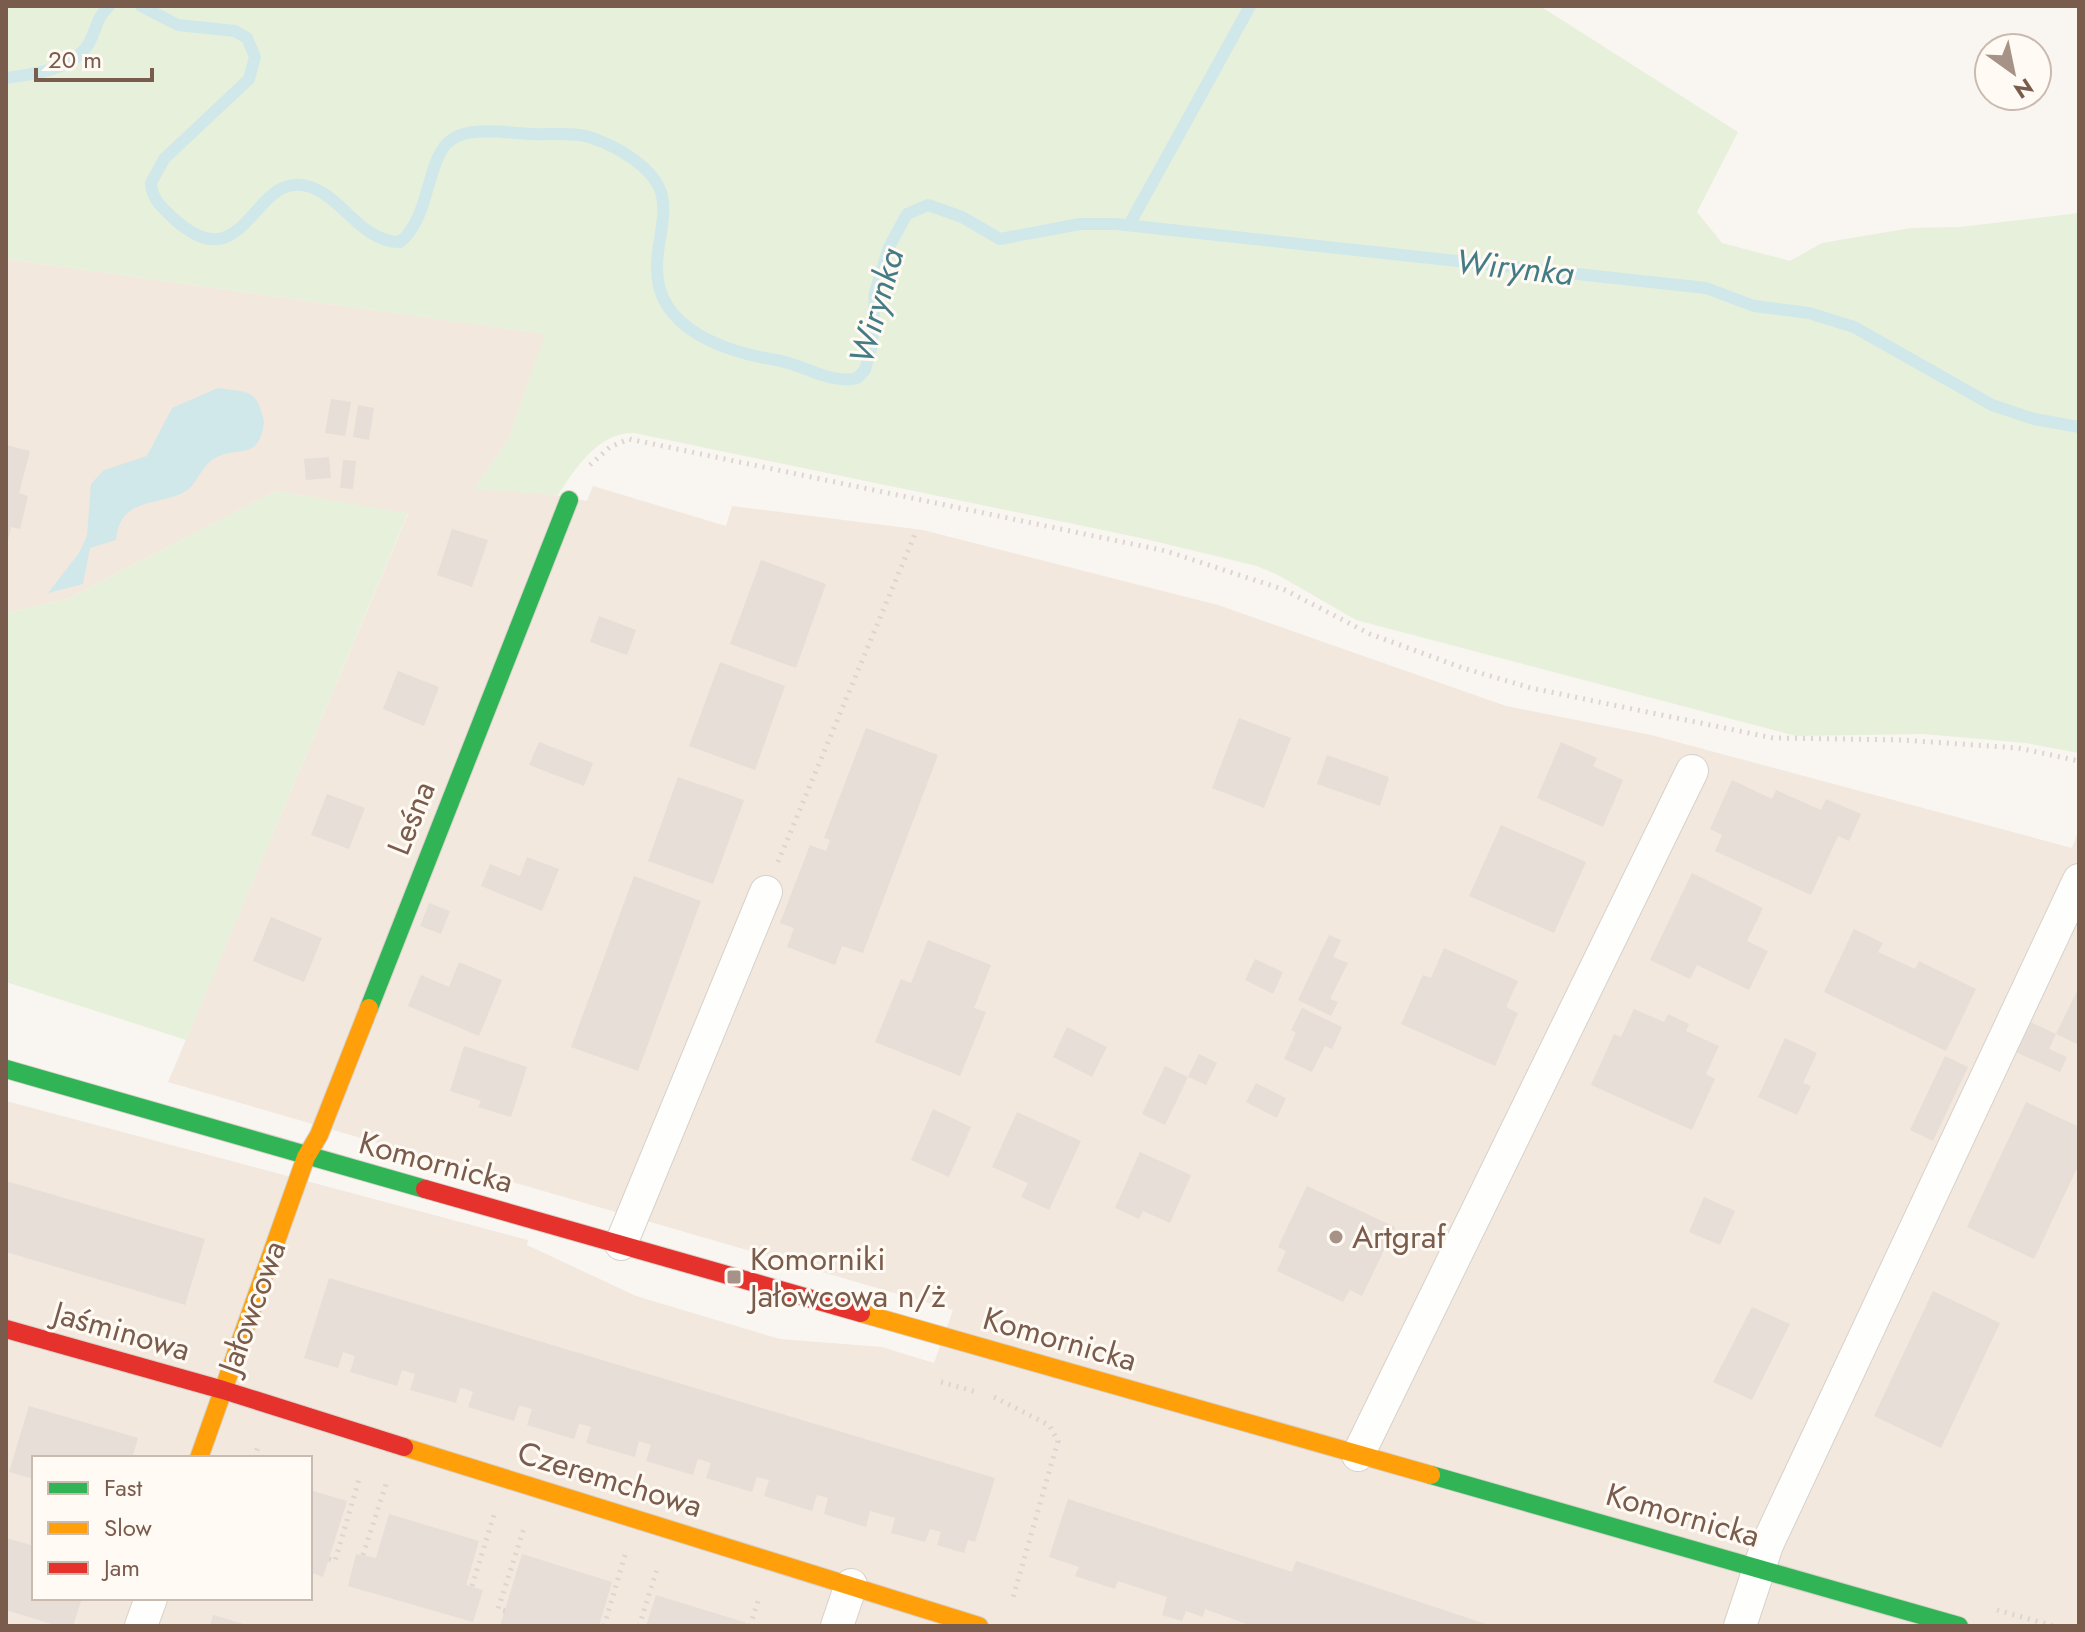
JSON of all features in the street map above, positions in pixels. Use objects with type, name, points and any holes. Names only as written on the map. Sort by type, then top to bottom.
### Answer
[{"type":"street","name":"Leśna","points":[[306,1157],[319,1135],[569,500]]},
{"type":"street","points":[[1358,1455],[1692,771]]},
{"type":"street","points":[[1740,1626],[1758,1567],[2079,880]]},
{"type":"street","points":[[621,1244],[766,892]]},
{"type":"street","name":"Komornicka","points":[[6,1069],[1959,1626]]},
{"type":"street","name":"Jałowcowa","points":[[200,1456],[306,1157]]},
{"type":"street","name":"Jaśminowa","points":[[6,1329],[223,1390]]},
{"type":"street","name":"Czeremchowa","points":[[223,1390],[979,1626]]},
{"type":"street","points":[[837,1626],[851,1585]]},
{"type":"street","points":[[141,1626],[150,1600]]},
{"type":"path","points":[[569,500],[594,459],[610,447],[629,439],[1166,551],[1285,590],[1370,634],[1463,668],[1531,688],[1773,738],[1902,740],[2018,748],[2079,761]]},
{"type":"path","points":[[766,892],[915,534]]},
{"type":"path","points":[[933,1377],[961,1390],[990,1395],[1025,1411],[1049,1425],[1058,1441],[1010,1609]]},
{"type":"path","points":[[329,1559],[335,1561],[363,1466]]},
{"type":"path","points":[[363,1555],[389,1474]]},
{"type":"path","points":[[472,1586],[496,1507]]},
{"type":"path","points":[[505,1611],[498,1609],[527,1517]]},
{"type":"path","points":[[604,1626],[627,1547]]},
{"type":"path","points":[[639,1626],[661,1557]]},
{"type":"shaded area","points":[[6,259],[546,334],[508,440],[475,489],[549,494],[587,501],[593,486],[726,526],[732,506],[923,530],[1218,605],[1506,706],[1651,735],[2072,848],[2079,829],[2079,1626],[6,1626],[6,1101],[528,1240],[527,1245],[636,1296],[780,1339],[882,1347],[934,1363],[953,1310],[168,1082],[408,514],[276,491],[67,599],[6,613]]},
{"type":"green space","points":[[6,6],[1540,6],[1738,132],[1697,212],[1722,243],[1790,261],[1822,243],[1911,228],[1960,227],[2079,213],[2079,753],[2026,743],[1923,734],[1796,736],[1356,620],[1257,566],[1141,538],[634,433],[621,434],[599,445],[580,464],[558,495],[474,489],[508,440],[545,334],[6,259]]},
{"type":"green space","points":[[276,491],[408,513],[186,1040],[6,982],[6,613],[67,599]]},
{"type":"water","points":[[218,388],[244,392],[254,397],[264,422],[258,443],[253,448],[215,458],[186,491],[133,509],[119,526],[116,540],[90,548],[83,584],[48,593],[79,553],[87,536],[91,484],[104,470],[147,456],[172,408]]},
{"type":"building","points":[[331,399],[351,402],[345,436],[325,433]]},
{"type":"building","points":[[358,405],[374,408],[369,440],[353,437]]},
{"type":"building","points":[[6,445],[30,451],[19,493],[28,496],[20,529],[11,527],[7,544]]},
{"type":"building","points":[[329,457],[331,478],[306,480],[304,459]]},
{"type":"building","points":[[343,460],[356,461],[353,489],[340,488]]},
{"type":"building","points":[[452,529],[488,540],[472,587],[437,575]]},
{"type":"building","points":[[761,560],[826,584],[796,668],[730,644]]},
{"type":"building","points":[[599,616],[636,630],[627,655],[590,642]]},
{"type":"building","points":[[720,662],[785,686],[755,770],[689,746]]},
{"type":"building","points":[[398,671],[439,687],[424,726],[383,709]]},
{"type":"building","points":[[1239,718],[1291,738],[1264,808],[1212,788]]},
{"type":"building","points":[[866,728],[938,755],[863,953],[842,946],[835,965],[787,947],[794,928],[780,923],[810,845],[826,851],[830,840],[824,838]]},
{"type":"building","points":[[539,742],[593,763],[584,786],[529,765]]},
{"type":"building","points":[[1561,742],[1597,758],[1593,766],[1623,780],[1603,827],[1537,798]]},
{"type":"building","points":[[1327,755],[1389,777],[1380,806],[1317,784]]},
{"type":"building","points":[[678,777],[744,800],[713,884],[648,861]]},
{"type":"building","points":[[1732,780],[1772,799],[1776,790],[1821,810],[1826,799],[1861,814],[1849,841],[1838,836],[1811,895],[1715,851],[1722,835],[1710,829]]},
{"type":"building","points":[[327,794],[365,808],[349,849],[311,835]]},
{"type":"building","points":[[1501,825],[1586,862],[1554,933],[1469,896]]},
{"type":"building","points":[[527,857],[559,869],[542,911],[481,886],[490,864],[520,876]]},
{"type":"building","points":[[1692,873],[1763,908],[1747,941],[1768,951],[1749,990],[1697,965],[1690,979],[1650,960]]},
{"type":"building","points":[[634,876],[701,901],[638,1071],[571,1047]]},
{"type":"building","points":[[429,903],[450,911],[441,934],[420,926]]},
{"type":"building","points":[[271,917],[322,938],[304,982],[253,961]]},
{"type":"building","points":[[1854,929],[1883,943],[1878,952],[1915,969],[1919,961],[1976,989],[1946,1051],[1824,992]]},
{"type":"building","points":[[1329,935],[1341,940],[1333,957],[1348,963],[1330,999],[1338,1002],[1331,1016],[1298,1000]]},
{"type":"building","points":[[928,940],[991,965],[974,1008],[986,1012],[960,1076],[875,1042],[901,979],[911,983]]},
{"type":"building","points":[[1444,948],[1518,981],[1506,1007],[1518,1013],[1495,1066],[1401,1024],[1423,975],[1431,978]]},
{"type":"building","points":[[1255,959],[1283,972],[1273,994],[1245,980]]},
{"type":"building","points":[[459,962],[502,980],[479,1036],[408,1006],[421,975],[449,987]]},
{"type":"building","points":[[2079,987],[2079,1045],[2056,1034]]},
{"type":"building","points":[[1302,1008],[1342,1027],[1332,1049],[1325,1046],[1312,1072],[1284,1059],[1296,1033],[1291,1030]]},
{"type":"building","points":[[1634,1009],[1664,1022],[1668,1014],[1689,1024],[1686,1031],[1719,1046],[1706,1074],[1715,1079],[1692,1130],[1591,1085],[1614,1034],[1621,1037]]},
{"type":"building","points":[[2024,1019],[2056,1034],[2049,1049],[2067,1057],[2060,1072],[2009,1049]]},
{"type":"building","points":[[1067,1027],[1107,1047],[1092,1077],[1053,1057]]},
{"type":"building","points":[[1785,1038],[1817,1053],[1803,1083],[1811,1086],[1797,1115],[1758,1097]]},
{"type":"building","points":[[464,1046],[527,1067],[511,1117],[478,1107],[481,1101],[450,1091]]},
{"type":"building","points":[[1199,1054],[1217,1063],[1206,1085],[1188,1077]]},
{"type":"building","points":[[1945,1056],[1968,1067],[1933,1141],[1910,1130]]},
{"type":"building","points":[[1165,1066],[1188,1077],[1165,1125],[1142,1114]]},
{"type":"building","points":[[1256,1083],[1286,1098],[1277,1118],[1246,1102]]},
{"type":"building","points":[[2026,1102],[2079,1127],[2079,1164],[2034,1259],[1967,1227]]},
{"type":"building","points":[[933,1109],[971,1127],[949,1177],[911,1160]]},
{"type":"building","points":[[1017,1112],[1081,1141],[1049,1210],[1021,1197],[1028,1183],[992,1167]]},
{"type":"building","points":[[1140,1152],[1191,1175],[1170,1223],[1143,1211],[1139,1219],[1115,1208]]},
{"type":"building","points":[[6,1181],[205,1239],[185,1305],[6,1252]]},
{"type":"building","name":"Artgraf","points":[[1307,1186],[1395,1227],[1362,1296],[1350,1290],[1343,1302],[1277,1271],[1286,1251],[1278,1247]]},
{"type":"building","points":[[1704,1197],[1735,1211],[1720,1245],[1689,1232]]},
{"type":"building","points":[[329,1278],[995,1478],[975,1542],[968,1540],[964,1553],[937,1545],[941,1532],[930,1529],[925,1542],[891,1533],[895,1518],[870,1511],[866,1527],[824,1514],[828,1498],[817,1495],[812,1511],[764,1496],[769,1480],[757,1477],[752,1492],[706,1478],[711,1463],[698,1459],[693,1475],[646,1461],[651,1445],[639,1441],[635,1457],[586,1443],[591,1427],[585,1425],[579,1424],[574,1439],[527,1425],[532,1409],[519,1406],[514,1421],[468,1407],[473,1392],[466,1389],[460,1388],[456,1403],[410,1390],[415,1374],[402,1370],[397,1386],[350,1372],[355,1356],[343,1352],[338,1368],[304,1358]]},
{"type":"building","points":[[1933,1291],[2000,1323],[1941,1448],[1874,1416]]},
{"type":"building","points":[[1752,1307],[1790,1324],[1752,1400],[1713,1382]]},
{"type":"building","points":[[29,1406],[138,1438],[133,1456],[32,1456],[32,1478],[9,1472]]},
{"type":"building","points":[[312,1491],[347,1501],[323,1577],[312,1573]]},
{"type":"building","points":[[1068,1499],[1292,1572],[1296,1561],[1492,1626],[1252,1626],[1205,1609],[1203,1617],[1186,1611],[1182,1621],[1162,1615],[1167,1597],[1118,1581],[1115,1589],[1075,1576],[1079,1567],[1049,1557]]},
{"type":"building","points":[[389,1514],[479,1541],[466,1585],[483,1590],[473,1622],[348,1586],[356,1554],[376,1558]]},
{"type":"building","points":[[6,1538],[32,1545],[32,1600],[81,1600],[73,1626],[58,1626],[6,1610]]},
{"type":"building","points":[[522,1554],[612,1582],[599,1626],[500,1626]]},
{"type":"building","points":[[656,1595],[747,1623],[746,1626],[646,1626]]},
{"type":"building","points":[[213,1615],[247,1625],[247,1626],[210,1626]]},
{"type":"waterway","name":"Wirynka","points":[[6,78],[54,69],[76,58],[85,49],[100,17],[109,6]]},
{"type":"waterway","name":"Wirynka","points":[[141,6],[178,25],[235,31],[247,38],[255,57],[249,79],[164,159],[151,183],[161,207],[197,235],[217,239],[233,233],[273,194],[288,186],[307,186],[331,199],[374,235],[400,242],[418,218],[443,149],[459,135],[492,131],[583,135],[633,159],[658,186],[663,205],[657,260],[660,290],[669,308],[682,322],[717,344],[837,379],[857,378],[865,370],[872,345],[875,292],[889,247],[907,214],[928,205],[962,217],[1000,239],[1080,224],[1116,224],[1706,288],[1754,306],[1809,313],[1854,327],[1992,405],[2034,419],[2079,427]]},
{"type":"waterway","points":[[1129,225],[1250,6]]},
{"type":"traffic: fast","points":[[369,1008],[569,500]]},
{"type":"traffic: fast","points":[[6,1069],[425,1189]]},
{"type":"traffic: fast","points":[[1431,1475],[1959,1626]]},
{"type":"traffic: slow","points":[[200,1456],[306,1157],[319,1135],[369,1008]]},
{"type":"traffic: slow","points":[[861,1313],[1431,1475]]},
{"type":"traffic: slow","points":[[404,1447],[979,1626]]},
{"type":"traffic: jam","points":[[425,1189],[861,1313]]},
{"type":"traffic: jam","points":[[6,1329],[223,1390],[404,1447]]},
{"type":"place","name":"Artgraf","points":[[1336,1237]]},
{"type":"place","name":"Komorniki Jałowcowa n/ż","points":[[734,1277]]}]
